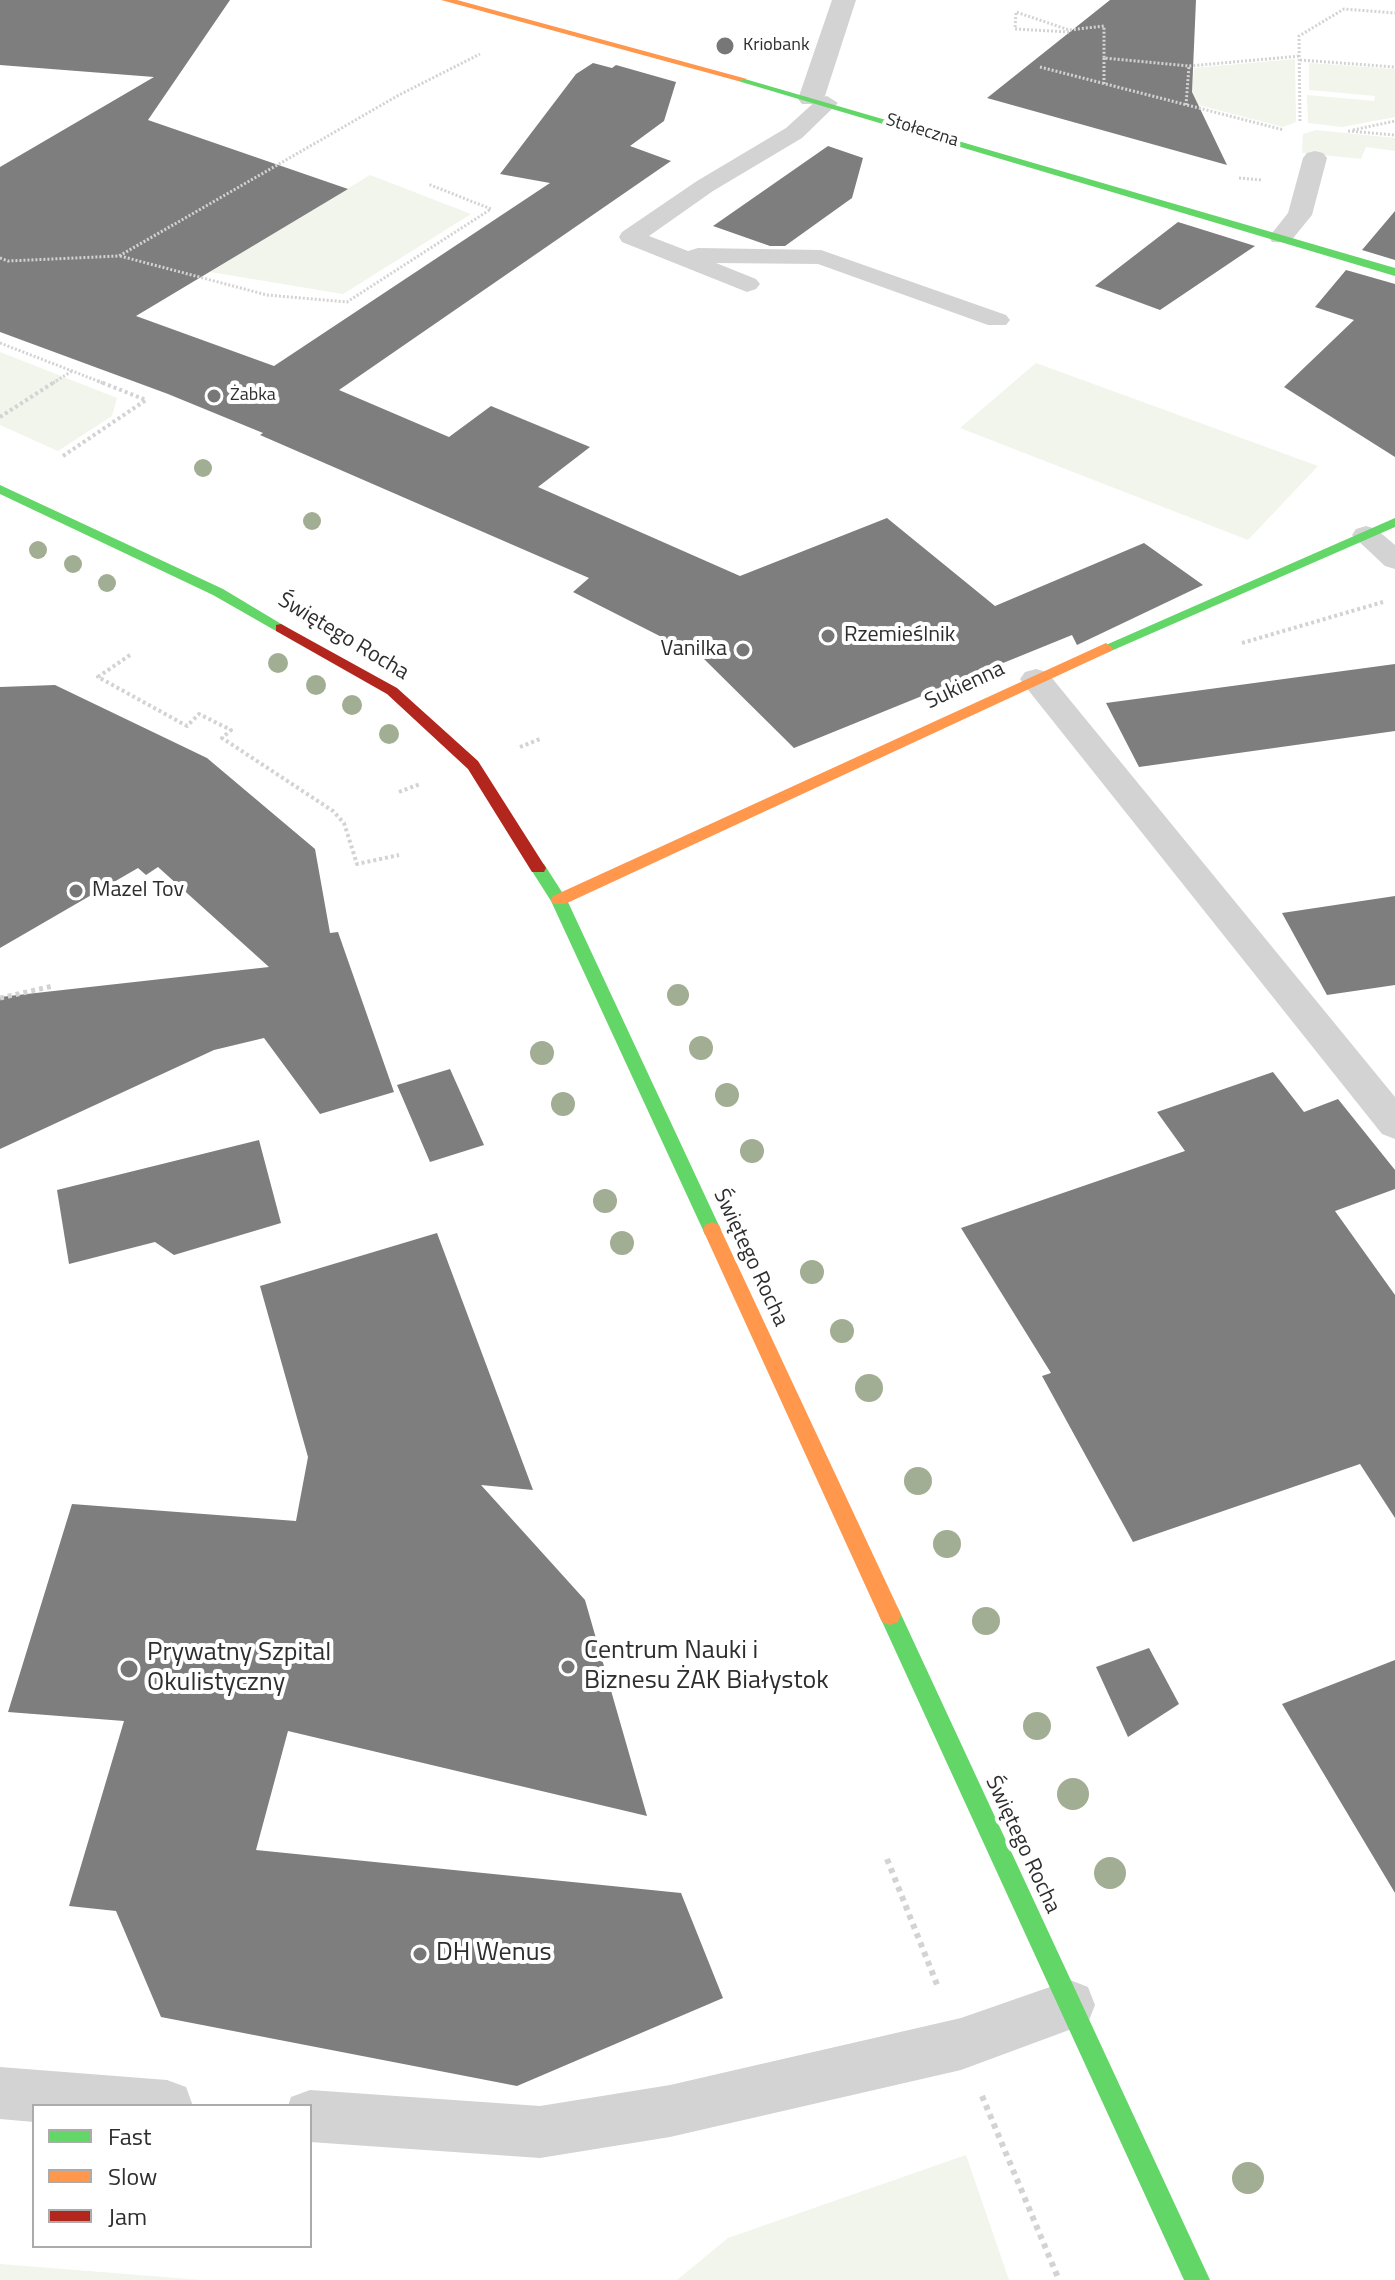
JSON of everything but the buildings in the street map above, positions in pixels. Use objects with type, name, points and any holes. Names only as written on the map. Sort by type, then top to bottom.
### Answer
[{"type":"street","name":"Stołeczna","points":[[446,0],[819,101],[1395,272]]},
{"type":"street","points":[[819,101],[844,0]]},
{"type":"street","name":"Świętego Rocha","points":[[0,489],[218,592],[392,691],[473,765],[559,900],[1197,2280]]},
{"type":"street","name":"Sukienna","points":[[559,900],[1036,679],[1395,522]]},
{"type":"lane","points":[[747,284],[631,237],[705,186],[794,133],[819,101]]},
{"type":"lane","points":[[1281,237],[1300,215],[1315,158]]},
{"type":"lane","points":[[675,255],[821,257],[997,320]]},
{"type":"lane","points":[[1366,535],[1395,560]]},
{"type":"lane","points":[[1036,679],[1395,1124]]},
{"type":"lane","points":[[312,2116],[540,2132],[670,2111],[961,2044],[1070,2005]]},
{"type":"lane","points":[[0,2093],[141,2104]]},
{"type":"path","points":[[1300,126],[1299,36],[1344,9],[1395,13]]},
{"type":"path","points":[[1069,32],[1016,12],[1015,29],[1082,33],[1104,26],[1104,84]]},
{"type":"path","points":[[119,256],[399,95],[487,50]]},
{"type":"path","points":[[1104,58],[1189,66],[1300,58],[1395,67]]},
{"type":"path","points":[[1186,105],[1189,66]]},
{"type":"path","points":[[1040,67],[1288,131]]},
{"type":"path","points":[[1395,121],[1347,131],[1395,135]]},
{"type":"path","points":[[0,258],[8,261],[119,256],[267,295],[347,302],[491,209],[428,184]]},
{"type":"path","points":[[0,343],[146,400],[63,456]]},
{"type":"path","points":[[0,417],[72,371]]},
{"type":"path","points":[[130,655],[98,677],[187,726],[199,714],[231,730],[222,738],[333,811],[344,823],[357,864],[399,855]]},
{"type":"path","points":[[0,998],[53,986]]},
{"type":"path","points":[[887,1859],[1059,2280]]},
{"type":"shaded area","points":[[1295,59],[1296,122],[1283,127],[1191,103],[1194,68]]},
{"type":"shaded area","points":[[1309,63],[1395,69],[1395,117],[1342,127],[1308,123],[1307,95],[1374,101],[1375,96],[1309,90]]},
{"type":"shaded area","points":[[1316,130],[1395,138],[1395,151],[1366,147],[1361,159],[1302,153],[1303,134]]},
{"type":"shaded area","points":[[370,175],[471,214],[343,294],[210,272]]},
{"type":"shaded area","points":[[0,352],[117,398],[112,416],[58,451],[0,425]]},
{"type":"shaded area","points":[[1036,363],[1318,466],[1248,540],[960,428]]},
{"type":"shaded area","points":[[966,2155],[1009,2280],[677,2280],[728,2238]]},
{"type":"shaded area","points":[[0,2264],[201,2280],[0,2280]]},
{"type":"traffic: fast","points":[[742,79],[1395,272]]},
{"type":"traffic: fast","points":[[0,489],[218,592],[281,628]]},
{"type":"traffic: fast","points":[[1106,648],[1395,522]]},
{"type":"traffic: fast","points":[[538,868],[559,900],[712,1230]]},
{"type":"traffic: fast","points":[[890,1615],[1197,2280]]},
{"type":"traffic: slow","points":[[446,0],[742,79]]},
{"type":"traffic: slow","points":[[559,900],[1106,648]]},
{"type":"traffic: slow","points":[[712,1230],[890,1615]]},
{"type":"traffic: jam","points":[[281,628],[392,691],[473,765],[538,868]]},
{"type":"place","name":"Kriobank","points":[[725,46]]},
{"type":"place","name":"Żabka","points":[[214,396]]},
{"type":"place","name":"Rzemieślnik","points":[[828,636]]},
{"type":"place","name":"Vanilka","points":[[743,650]]},
{"type":"place","name":"Mazel Tov","points":[[76,891]]},
{"type":"place","name":"Centrum Nauki i Biznesu ŻAK Białystok","points":[[568,1667]]},
{"type":"place","name":"Prywatny Szpital Okulistyczny","points":[[129,1669]]},
{"type":"place","name":"DH Wenus","points":[[420,1954]]}]
